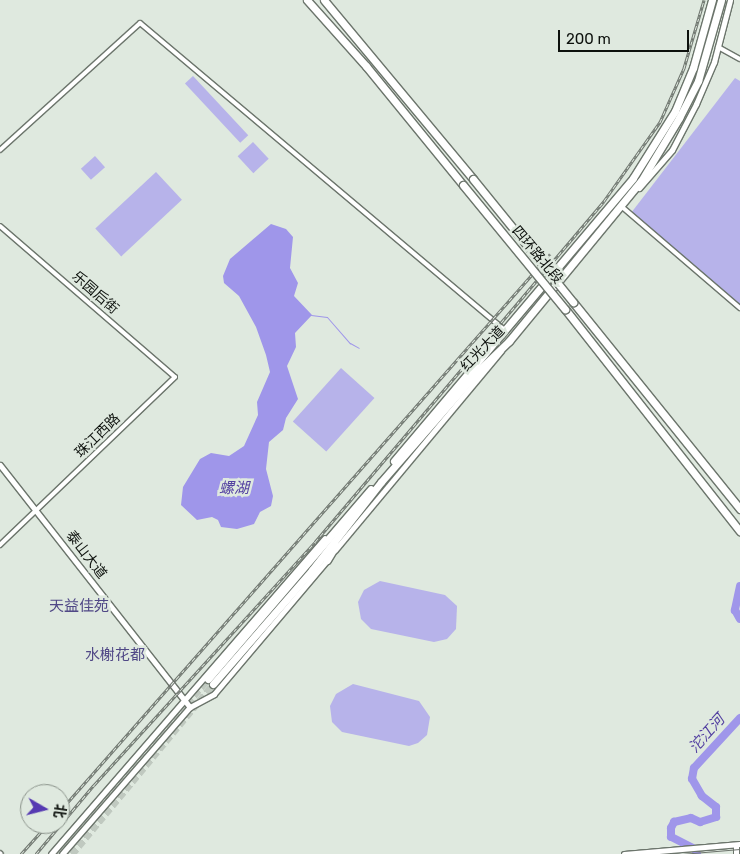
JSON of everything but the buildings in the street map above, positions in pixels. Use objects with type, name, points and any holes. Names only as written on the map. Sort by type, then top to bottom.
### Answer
[{"type":"highway","name":"四环路北段","points":[[307,0],[366,66],[565,309],[740,531]]},
{"type":"highway","name":"四环路北段","points":[[324,0],[473,179],[740,509]]},
{"type":"highway","name":"红光大道","points":[[712,0],[693,68],[659,141],[633,178],[504,329],[210,682],[477,372],[509,341],[641,181],[688,102],[714,34],[721,0]]},
{"type":"highway","points":[[327,560],[356,514]]},
{"type":"main road","points":[[622,204],[672,150],[696,104],[718,46],[730,0]]},
{"type":"main road","points":[[62,854],[190,707],[214,694],[482,378],[509,341]]},
{"type":"main road","name":"泰山大道","points":[[0,465],[190,707]]},
{"type":"main road","points":[[51,854],[310,553],[345,519]]},
{"type":"main road","points":[[624,854],[738,845],[736,854]]},
{"type":"street","points":[[0,150],[140,23],[504,329]]},
{"type":"street","points":[[718,46],[740,59]]},
{"type":"street","points":[[622,204],[740,308]]},
{"type":"street","name":"乐园后街","points":[[0,226],[175,377]]},
{"type":"street","name":"珠江西路","points":[[0,546],[175,377]]},
{"type":"shaded area","points":[[193,76],[248,135],[240,143],[185,84]]},
{"type":"shaded area","points":[[735,78],[740,81],[740,305],[631,213]]},
{"type":"shaded area","points":[[253,142],[269,159],[253,173],[238,156]]},
{"type":"shaded area","points":[[95,156],[105,167],[91,180],[81,169]]},
{"type":"shaded area","points":[[156,172],[182,200],[121,256],[95,229]]},
{"type":"shaded area","points":[[341,368],[374,398],[326,452],[293,422]]},
{"type":"shaded area","points":[[380,581],[445,595],[457,606],[456,629],[447,639],[434,642],[371,629],[361,619],[358,602],[364,590]]},
{"type":"shaded area","points":[[353,684],[419,701],[430,717],[427,735],[418,743],[409,746],[342,732],[332,722],[330,706],[336,694]]},
{"type":"water","name":"螺湖","points":[[271,224],[286,229],[293,237],[290,268],[298,283],[294,296],[312,315],[295,333],[296,347],[287,366],[298,399],[286,418],[283,430],[269,442],[266,469],[273,496],[271,506],[260,512],[254,524],[237,529],[221,527],[218,520],[212,517],[197,520],[181,505],[183,487],[200,459],[211,453],[229,456],[244,446],[258,415],[257,402],[270,372],[266,355],[256,327],[239,296],[224,283],[223,276],[230,259]]},
{"type":"waterway","points":[[311,315],[327,317],[350,343],[359,348]]},
{"type":"waterway","name":"沱江河","points":[[740,586],[735,610],[740,619]]},
{"type":"waterway","name":"沱江河","points":[[697,854],[695,849],[671,837],[671,828],[674,822],[691,818],[700,822],[716,817],[716,807],[702,796],[692,779],[694,768],[740,718]]},
{"type":"tunnel","points":[[57,854],[208,679]]},
{"type":"tunnel","points":[[72,854],[213,684]]},
{"type":"tram line","points":[[681,854],[740,849]]},
{"type":"railway","points":[[36,854],[94,785],[315,542],[604,201],[660,122],[684,68],[704,0]]},
{"type":"railway","points":[[70,800],[550,254]]},
{"type":"railway","points":[[21,854],[39,834]]},
{"type":"district","name":"天益佳苑","points":[[79,607]]},
{"type":"district","name":"水榭花都","points":[[115,656]]}]
